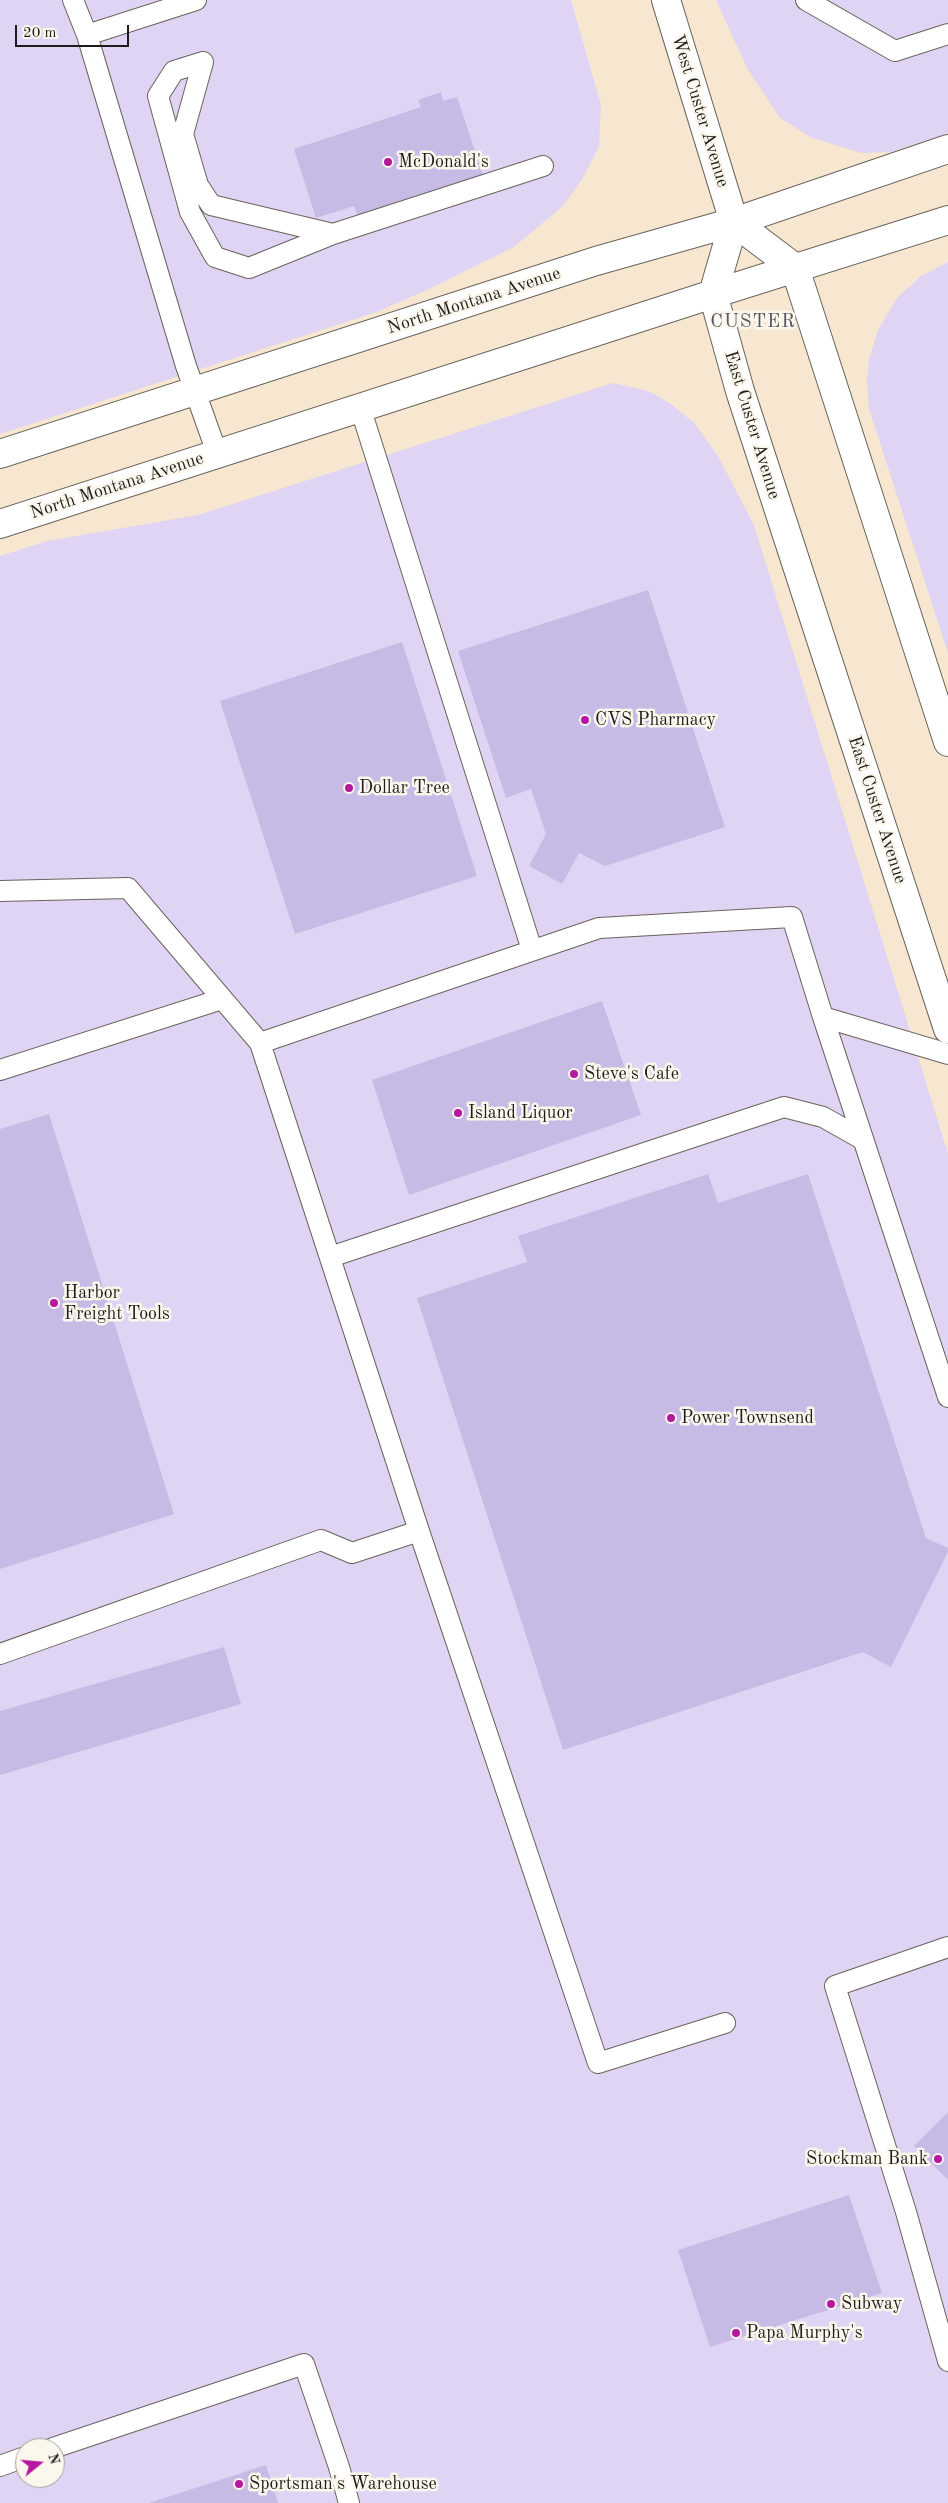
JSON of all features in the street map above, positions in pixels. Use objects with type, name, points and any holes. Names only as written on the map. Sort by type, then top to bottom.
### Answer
[{"type":"main road","name":"West Custer Avenue","points":[[666,0],[734,222]]},
{"type":"main road","name":"North Montana Avenue","points":[[0,454],[596,261],[734,222],[948,149]]},
{"type":"main road","name":"North Montana Avenue","points":[[0,524],[948,220]]},
{"type":"main road","points":[[713,294],[734,222],[795,268],[948,742]]},
{"type":"main road","name":"East Custer Avenue","points":[[713,294],[743,400],[948,1029]]},
{"type":"lane","points":[[73,0],[87,36],[195,391],[217,453]]},
{"type":"lane","points":[[87,36],[196,0]]},
{"type":"lane","points":[[806,0],[895,51],[948,34]]},
{"type":"lane","points":[[333,234],[211,205],[198,185],[183,134],[203,62],[174,71],[158,96],[190,212],[215,257],[249,268],[333,234],[543,166]]},
{"type":"lane","points":[[360,407],[532,950]]},
{"type":"lane","points":[[0,891],[128,888],[260,1044],[419,1531],[598,2063],[725,2023]]},
{"type":"lane","points":[[260,1044],[599,928],[792,917],[862,1139],[948,1398]]},
{"type":"lane","points":[[0,1070],[222,999]]},
{"type":"lane","points":[[823,1017],[948,1054]]},
{"type":"lane","points":[[330,1257],[784,1107],[823,1117],[862,1139]]},
{"type":"lane","points":[[0,1654],[321,1540],[352,1553],[419,1531]]},
{"type":"lane","points":[[948,1947],[835,1986],[906,2212],[948,2361]]},
{"type":"lane","points":[[65,2444],[304,2364],[340,2467],[349,2503]]},
{"type":"lane","points":[[0,2466],[15,2461]]},
{"type":"shaded area","points":[[0,0],[571,0],[601,105],[599,147],[581,181],[564,205],[514,247],[429,289],[377,312],[0,434]]},
{"type":"shaded area","points":[[716,0],[948,0],[948,133],[891,152],[862,153],[812,138],[780,118],[747,68]]},
{"type":"shaded area","points":[[948,262],[948,653],[869,409],[867,380],[869,359],[878,330],[897,298],[921,276]]},
{"type":"shaded area","points":[[613,383],[649,391],[671,404],[695,424],[719,458],[754,525],[948,1154],[948,2503],[0,2503],[0,556],[47,541],[198,515]]},
{"type":"building","name":"McDonald's","points":[[441,92],[443,101],[457,97],[483,175],[454,184],[456,190],[360,222],[354,206],[316,218],[294,149],[421,107],[418,100]]},
{"type":"building","name":"CVS Pharmacy","points":[[648,590],[725,827],[605,866],[579,853],[562,884],[529,866],[546,834],[531,789],[506,798],[458,651]]},
{"type":"building","name":"Dollar Tree","points":[[402,642],[477,876],[295,934],[220,701]]},
{"type":"building","points":[[602,1001],[641,1115],[409,1195],[372,1080]]},
{"type":"building","name":"Harbor Freight Tools","points":[[49,1114],[174,1514],[0,1569],[0,1129]]},
{"type":"building","name":"Power Townsend","points":[[708,1174],[718,1203],[808,1174],[926,1538],[948,1548],[948,1552],[891,1667],[863,1652],[563,1750],[417,1298],[527,1262],[518,1236]]},
{"type":"building","points":[[224,1647],[241,1704],[0,1775],[0,1711]]},
{"type":"building","name":"Stockman Bank","points":[[948,2112],[948,2180],[914,2146]]},
{"type":"building","points":[[849,2195],[882,2293],[710,2347],[678,2250]]},
{"type":"building","name":"Sportsman's Warehouse","points":[[266,2465],[278,2503],[149,2503]]},
{"type":"place","name":"McDonald's","points":[[388,162]]},
{"type":"place","name":"CVS Pharmacy","points":[[585,720]]},
{"type":"place","name":"Dollar Tree","points":[[349,788]]},
{"type":"place","name":"Steve's Cafe","points":[[574,1074]]},
{"type":"place","name":"Island Liquor","points":[[458,1113]]},
{"type":"place","name":"Harbor Freight Tools","points":[[54,1303]]},
{"type":"place","name":"Power Townsend","points":[[671,1418]]},
{"type":"place","name":"Stockman Bank","points":[[938,2159]]},
{"type":"place","name":"Subway","points":[[831,2304]]},
{"type":"place","name":"Papa Murphy's","points":[[736,2333]]},
{"type":"place","name":"Sportsman's Warehouse","points":[[239,2484]]},
{"type":"district","name":"CUSTER","points":[[753,322]]}]
